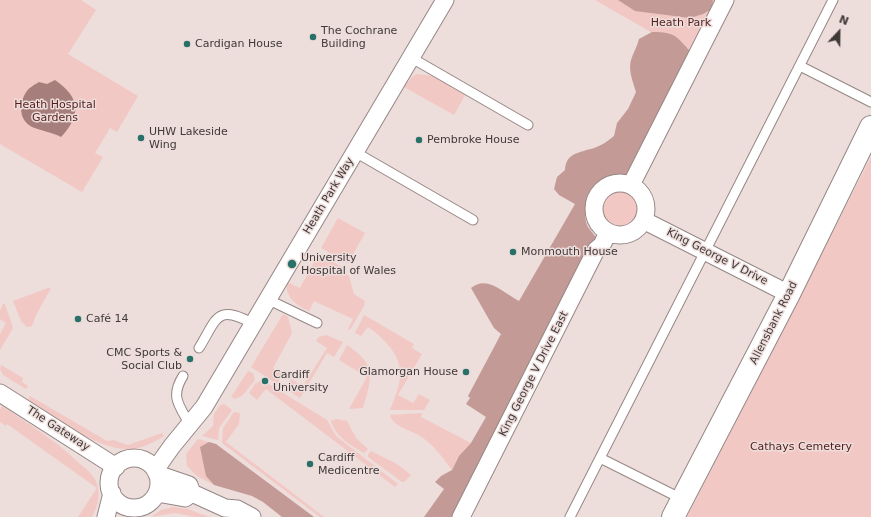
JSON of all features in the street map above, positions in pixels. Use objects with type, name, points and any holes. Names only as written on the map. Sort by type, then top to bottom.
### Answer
[{"type":"street","points":[[631,185],[725,0]]},
{"type":"street","name":"Heath Park Way","points":[[156,472],[204,407],[269,300],[410,56],[442,5]]},
{"type":"street","name":"Allensbank Road","points":[[678,508],[789,294],[871,127]]},
{"type":"street","points":[[615,183],[631,185],[644,197],[647,205],[644,221],[640,228],[628,234],[615,235],[608,232],[597,222],[594,214],[596,198],[607,186],[615,183]]},
{"type":"street","name":"King George V Drive","points":[[644,221],[705,250],[789,294]]},
{"type":"street","name":"King George V Drive East","points":[[460,517],[596,250],[602,245],[608,232]]},
{"type":"street","name":"The Gateway","points":[[0,393],[116,467]]},
{"type":"street","points":[[129,459],[138,459],[146,461],[156,472],[159,482],[157,493],[150,503],[139,512],[128,508],[115,499],[110,484],[111,475],[116,467],[129,459]]},
{"type":"street","points":[[156,472],[189,485],[192,493],[228,512],[237,509],[252,517]]},
{"type":"street","points":[[106,517],[112,493]]},
{"type":"street","points":[[157,493],[185,498],[192,493]]},
{"type":"lane","points":[[570,517],[833,0]]},
{"type":"lane","points":[[410,56],[528,125]]},
{"type":"lane","points":[[800,66],[871,102]]},
{"type":"lane","points":[[355,152],[473,220]]},
{"type":"lane","points":[[269,300],[317,323]]},
{"type":"lane","points":[[199,348],[218,317],[227,313],[238,316],[254,324]]},
{"type":"lane","points":[[183,376],[176,390],[176,399],[190,424]]},
{"type":"lane","points":[[600,458],[678,508]]},
{"type":"green space","name":"Heath Hospital Gardens","points":[[0,0],[81,0],[96,10],[68,54],[138,96],[117,132],[110,128],[95,153],[103,157],[82,192],[0,144]]},
{"type":"green space","name":"Heath Park","points":[[595,0],[720,0],[691,55]]},
{"type":"green space","points":[[417,74],[433,76],[465,95],[454,115],[404,87],[412,77]]},
{"type":"green space","name":"Cathays Cemetery","points":[[871,157],[871,517],[687,517]]},
{"type":"green space","points":[[620,188],[635,194],[641,209],[635,224],[620,230],[605,224],[599,209],[605,194]]},
{"type":"green space","points":[[338,218],[365,233],[348,263],[321,248]]},
{"type":"green space","points":[[319,253],[345,269],[344,272],[349,276],[354,294],[365,301],[364,306],[350,330],[348,329],[353,319],[314,301],[309,311],[292,300],[287,292],[287,282],[300,288]]},
{"type":"green space","points":[[51,288],[36,315],[32,326],[27,327],[21,321],[13,301]]},
{"type":"green space","points":[[3,304],[5,304],[13,328],[0,350],[0,334],[6,323],[0,319],[0,311]]},
{"type":"green space","points":[[283,314],[288,317],[292,333],[273,368],[283,374],[277,384],[251,367]]},
{"type":"green space","points":[[364,315],[414,344],[412,348],[422,354],[398,395],[413,403],[419,394],[430,400],[424,410],[390,410],[399,384],[400,367],[398,360],[390,347],[374,331],[368,327],[361,336],[355,333]]},
{"type":"green space","points":[[326,335],[343,342],[334,357],[327,353],[300,398],[286,389],[291,379],[303,386],[327,348],[316,341],[319,337]]},
{"type":"green space","points":[[347,345],[357,352],[363,359],[370,372],[369,388],[363,408],[349,409],[367,377],[339,360]]},
{"type":"green space","points":[[1,365],[23,378],[22,382],[28,386],[26,389],[3,375],[0,369]]},
{"type":"green space","points":[[248,371],[253,373],[255,380],[242,396],[235,399],[231,397]]},
{"type":"green space","points":[[262,380],[327,420],[336,436],[398,484],[395,487],[266,389],[257,400],[249,393],[255,384]]},
{"type":"green space","points":[[30,396],[107,441],[113,440],[128,445],[162,433],[164,436],[139,448],[117,448],[90,439],[77,432],[28,400]]},
{"type":"green space","points":[[224,404],[232,410],[219,428],[218,440],[202,436],[213,426],[214,414],[220,405]]},
{"type":"green space","points":[[2,406],[52,440],[89,471],[96,481],[99,495],[92,517],[78,517],[97,488],[7,424],[6,426],[0,422],[0,410]]},
{"type":"green space","points":[[234,412],[240,413],[239,424],[226,442],[324,517],[320,517],[222,443],[223,428]]},
{"type":"green space","points":[[422,413],[421,417],[471,443],[459,456],[452,470],[429,443],[420,436],[398,425],[390,415]]},
{"type":"green space","points":[[336,419],[347,421],[356,438],[368,449],[364,453],[349,444],[340,436],[331,421]]},
{"type":"green space","points":[[198,439],[209,442],[206,476],[214,485],[197,476],[187,466],[186,454]]},
{"type":"green space","points":[[371,451],[397,464],[411,475],[404,482],[402,482],[368,457],[368,454]]},
{"type":"green space","points":[[173,507],[188,509],[209,517],[196,517],[175,513],[151,517],[161,510]]},
{"type":"shaded area","points":[[618,0],[713,0],[712,9],[703,14],[690,18],[635,11]]},
{"type":"shaded area","points":[[652,32],[667,33],[675,36],[692,53],[627,175],[612,177],[605,180],[599,183],[590,193],[587,200],[585,213],[586,220],[588,227],[598,240],[455,517],[424,517],[444,489],[435,482],[441,476],[452,470],[459,456],[471,443],[486,417],[466,404],[470,398],[468,396],[501,334],[494,328],[471,288],[477,284],[490,284],[519,301],[575,204],[559,195],[554,189],[557,177],[565,170],[566,163],[573,155],[595,148],[614,136],[617,123],[628,109],[636,92],[630,72],[632,57],[639,39]]},
{"type":"shaded area","points":[[55,80],[69,93],[75,107],[75,114],[72,121],[68,129],[61,137],[32,127],[22,116],[21,112],[23,98],[29,88],[39,82],[47,84]]},
{"type":"shaded area","points":[[209,442],[216,444],[314,517],[282,517],[263,502],[252,496],[214,485],[206,476],[200,447]]},
{"type":"place","name":"The Cochrane Building","points":[[313,37]]},
{"type":"place","name":"Cardigan House","points":[[187,44]]},
{"type":"place","name":"UHW Lakeside Wing","points":[[141,138]]},
{"type":"place","name":"Pembroke House","points":[[419,140]]},
{"type":"place","name":"Monmouth House","points":[[513,252]]},
{"type":"place","name":"University Hospital of Wales","points":[[292,264]]},
{"type":"place","name":"Café 14","points":[[78,319]]},
{"type":"place","name":"CMC Sports & Social Club","points":[[190,359]]},
{"type":"place","name":"Glamorgan House","points":[[466,372]]},
{"type":"place","name":"Cardiff University","points":[[265,381]]},
{"type":"place","name":"Cardiff Medicentre","points":[[310,464]]}]
